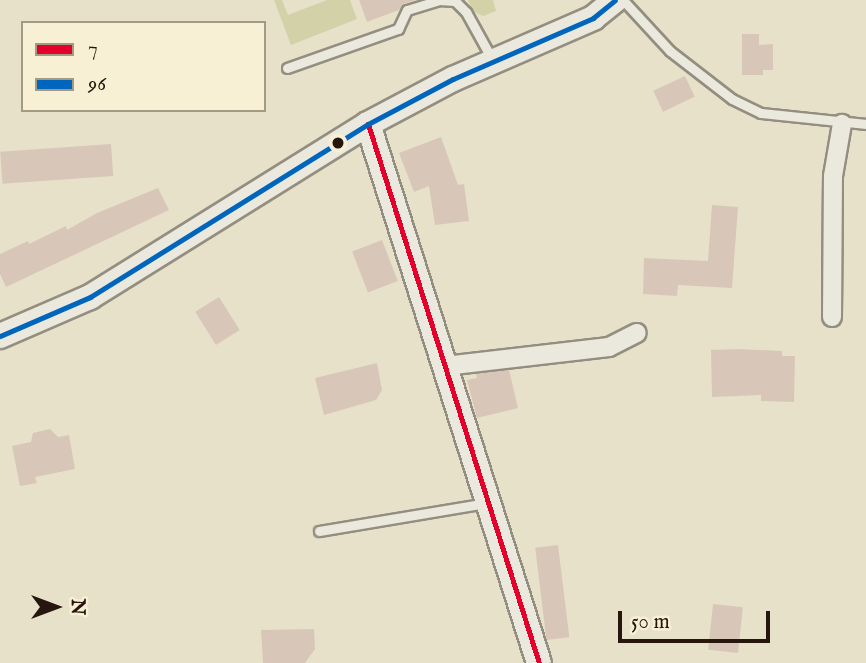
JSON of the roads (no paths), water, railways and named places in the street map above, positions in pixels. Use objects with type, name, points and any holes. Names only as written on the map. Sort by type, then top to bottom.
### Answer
[{"type":"main road","points":[[0,336],[90,296],[369,124],[453,79],[593,18],[615,0]]},
{"type":"main road","points":[[369,124],[539,663]]},
{"type":"street","points":[[832,317],[833,176],[842,124]]},
{"type":"street","points":[[445,366],[609,347],[637,333]]},
{"type":"lane","points":[[287,68],[398,29],[407,10],[439,0],[455,1],[466,12],[494,63]]},
{"type":"lane","points":[[623,0],[670,51],[732,99],[761,113],[842,124],[866,124]]},
{"type":"lane","points":[[319,531],[488,503]]}]
